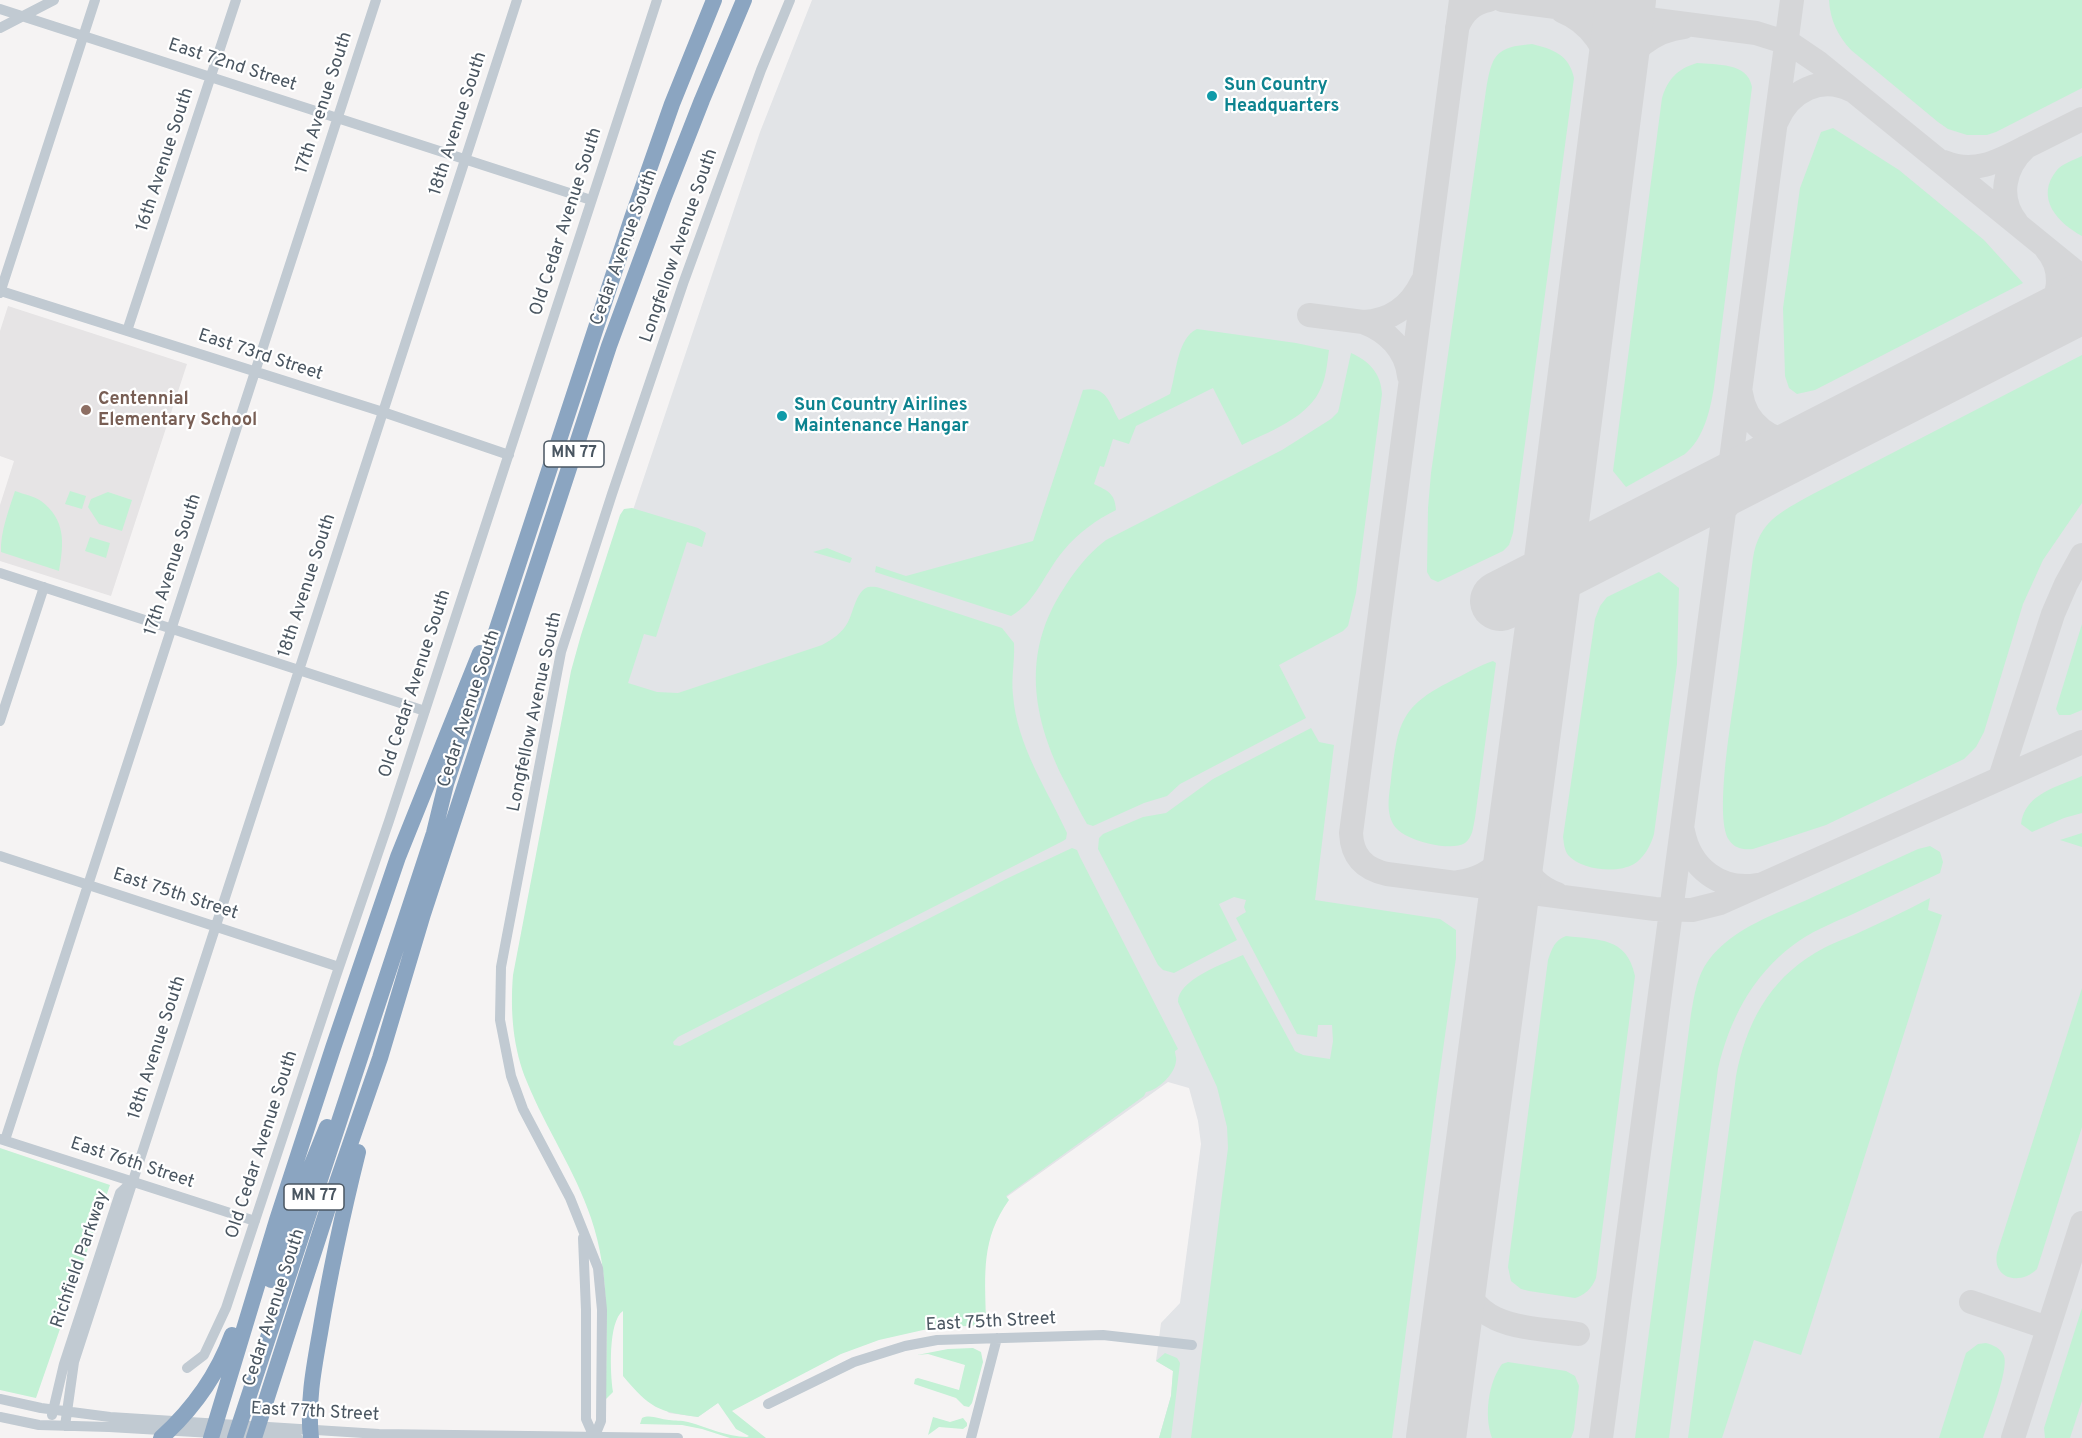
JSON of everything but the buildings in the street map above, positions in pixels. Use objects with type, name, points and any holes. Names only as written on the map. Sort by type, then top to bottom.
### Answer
[{"type":"highway","name":"Cedar Avenue South","points":[[235,1438],[236,1395],[294,1209],[381,995],[499,622],[632,218],[672,104],[713,0]]},
{"type":"highway","name":"Cedar Avenue South","points":[[254,1438],[380,1058],[423,914],[609,346],[664,197],[744,0]]},
{"type":"highway","points":[[220,1438],[236,1395],[277,1220],[398,857],[475,660],[499,622]]},
{"type":"highway","points":[[311,1438],[310,1401],[332,1263],[380,1058]]},
{"type":"highway","points":[[161,1438],[181,1420],[200,1396],[225,1354],[268,1238],[277,1220]]},
{"type":"highway","points":[[211,1438],[236,1395]]},
{"type":"street","points":[[0,28],[54,0]]},
{"type":"street","points":[[0,292],[95,0]]},
{"type":"street","name":"16th Avenue South","points":[[127,331],[236,0]]},
{"type":"street","name":"17th Avenue South","points":[[2,1140],[376,0]]},
{"type":"street","name":"18th Avenue South","points":[[132,1182],[517,0]]},
{"type":"street","name":"Old Cedar Avenue South","points":[[187,1368],[204,1355],[226,1308],[425,711],[657,0]]},
{"type":"street","name":"Longfellow Avenue South","points":[[594,1438],[601,1421],[602,1310],[598,1268],[570,1198],[524,1108],[511,1076],[500,1020],[500,984],[505,947],[557,674],[571,620],[684,281],[761,70],[790,0]]},
{"type":"street","name":"East 72nd Street","points":[[0,9],[591,200]]},
{"type":"street","name":"East 73rd Street","points":[[0,292],[255,371],[509,455]]},
{"type":"street","points":[[0,573],[425,711]]},
{"type":"street","points":[[0,721],[44,587]]},
{"type":"street","name":"East 75th Street","points":[[0,856],[339,967]]},
{"type":"street","name":"East 76th Street","points":[[2,1140],[255,1221]]},
{"type":"street","name":"Richfield Parkway","points":[[51,1426],[63,1364],[120,1193],[132,1182]]},
{"type":"street","name":"Richfield Parkway","points":[[65,1426],[74,1362],[130,1196],[132,1182]]},
{"type":"street","name":"Longfellow Avenue South","points":[[583,1232],[586,1419],[594,1438]]},
{"type":"street","name":"East 75th Street","points":[[768,1404],[835,1370],[880,1352],[938,1340],[1103,1335],[1192,1346]]},
{"type":"street","points":[[971,1438],[997,1338]]},
{"type":"street","name":"East 77th Street","points":[[0,1399],[53,1409],[147,1420],[379,1434],[678,1438]]},
{"type":"street","name":"East 77th Street","points":[[0,1417],[51,1426],[298,1438]]},
{"type":"shaded area","points":[[812,0],[2082,0],[2082,1438],[1159,1438],[1171,1396],[1173,1371],[1156,1361],[1161,1323],[1180,1303],[1201,1144],[1198,1121],[1189,1088],[1168,1082],[698,1417],[669,1413],[624,1370],[624,1289],[612,1223],[632,513],[760,132]]},
{"type":"shaded area","name":"Centennial Elementary School","points":[[8,306],[187,364],[111,596],[0,561],[0,505],[14,461],[0,456],[0,331]]},
{"type":"green space","points":[[1829,0],[2082,0],[2082,88],[1987,135],[1967,135],[1948,129],[1851,50],[1836,27]]},
{"type":"green space","points":[[1532,44],[1553,51],[1564,58],[1574,78],[1513,533],[1509,545],[1503,551],[1438,582],[1431,579],[1427,572],[1431,473],[1486,90],[1493,61],[1497,55],[1510,48]]},
{"type":"green space","points":[[1697,63],[1730,66],[1738,69],[1749,79],[1752,87],[1714,387],[1705,424],[1692,448],[1626,487],[1613,471],[1662,98],[1667,85],[1674,76],[1684,68]]},
{"type":"green space","points":[[1833,128],[1899,170],[1984,240],[2023,283],[1815,390],[1797,394],[1789,388],[1785,376],[1783,308],[1800,188],[1821,132]]},
{"type":"green space","points":[[2082,156],[2082,236],[2057,217],[2048,200],[2048,190],[2050,180],[2057,170]]},
{"type":"green space","points":[[1197,329],[1329,350],[1321,387],[1305,410],[1274,430],[1242,445],[1213,388],[1136,426],[1129,444],[1113,439],[1104,467],[1100,466],[1094,484],[1110,493],[1116,510],[1088,527],[1069,544],[1034,595],[1011,616],[875,572],[876,566],[906,576],[1033,541],[1083,390],[1091,389],[1102,393],[1110,402],[1119,420],[1170,394],[1181,349],[1185,340]]},
{"type":"green space","points":[[1351,353],[1373,369],[1379,380],[1382,394],[1356,593],[1348,626],[1343,631],[1279,665],[1306,718],[1180,784],[1167,796],[1144,803],[1093,826],[1087,824],[1054,759],[1039,710],[1036,686],[1037,661],[1041,637],[1050,612],[1073,574],[1106,540],[1282,450],[1331,419],[1338,412]]},
{"type":"green space","points":[[2082,355],[2082,503],[2043,560],[2023,604],[1984,732],[1976,747],[1964,759],[1826,825],[1753,849],[1743,849],[1734,845],[1729,840],[1725,827],[1723,808],[1726,759],[1753,558],[1760,535],[1766,526],[1781,513],[1811,495]]},
{"type":"green space","points":[[15,491],[41,501],[55,516],[62,542],[59,571],[1,552],[3,529]]},
{"type":"green space","points":[[70,491],[86,496],[82,509],[65,504]]},
{"type":"green space","points":[[108,492],[132,500],[122,531],[99,524],[88,507],[91,499]]},
{"type":"green space","points":[[632,508],[698,528],[706,533],[702,547],[687,542],[656,637],[644,634],[628,683],[657,692],[678,693],[822,645],[843,629],[860,594],[869,587],[880,588],[1002,628],[1014,643],[1013,689],[1020,732],[1067,833],[1063,841],[678,1037],[673,1042],[674,1045],[680,1046],[1006,879],[1072,848],[1077,850],[1178,1049],[1175,1051],[1176,1060],[1173,1071],[1161,1085],[1146,1092],[1144,1096],[1006,1196],[1009,1200],[993,1229],[989,1243],[985,1271],[986,1319],[984,1325],[932,1328],[879,1340],[841,1354],[732,1411],[766,1438],[730,1438],[682,1425],[640,1424],[642,1418],[651,1417],[685,1421],[732,1435],[749,1436],[736,1429],[718,1403],[698,1417],[673,1413],[656,1407],[640,1395],[623,1376],[623,1311],[618,1317],[612,1336],[613,1392],[606,1399],[605,1285],[597,1240],[577,1183],[527,1082],[518,1056],[514,1030],[513,975],[571,671],[620,515],[624,509]]},
{"type":"green space","points":[[90,537],[110,543],[106,558],[85,551]]},
{"type":"green space","points":[[827,548],[852,558],[850,563],[813,552]]},
{"type":"green space","points":[[1659,572],[1679,588],[1677,664],[1654,834],[1647,851],[1634,864],[1609,870],[1590,867],[1568,855],[1563,837],[1595,619],[1600,606],[1607,597]]},
{"type":"green space","points":[[2082,624],[2082,710],[2070,715],[2059,715],[2056,709]]},
{"type":"green space","points":[[1493,661],[1496,663],[1471,835],[1465,843],[1450,846],[1429,844],[1409,837],[1396,828],[1390,817],[1389,805],[1396,745],[1404,720],[1411,709],[1434,690]]},
{"type":"green space","points":[[1311,728],[1319,742],[1334,745],[1315,900],[1440,919],[1456,930],[1456,958],[1392,1438],[1191,1438],[1228,1148],[1227,1127],[1217,1087],[1178,1002],[1180,994],[1185,986],[1203,973],[1243,955],[1295,1051],[1303,1055],[1330,1059],[1333,1041],[1332,1025],[1318,1025],[1317,1037],[1297,1034],[1236,918],[1246,912],[1244,907],[1246,900],[1234,897],[1219,904],[1237,940],[1174,973],[1163,970],[1158,965],[1098,849],[1099,838],[1103,834],[1143,817],[1166,813],[1213,779]]},
{"type":"green space","points":[[2082,776],[2082,813],[2032,832],[2021,824],[2024,813],[2036,798],[2044,792]]},
{"type":"green space","points":[[2082,833],[2082,847],[2060,840]]},
{"type":"green space","points":[[1930,846],[1940,852],[1943,862],[1940,873],[1821,928],[1799,941],[1765,971],[1754,985],[1736,1017],[1718,1069],[1669,1438],[1635,1438],[1691,1014],[1701,973],[1718,949],[1743,930],[1918,849]]},
{"type":"green space","points":[[1930,898],[1928,910],[1942,915],[1801,1355],[1754,1340],[1722,1438],[1688,1438],[1736,1076],[1740,1057],[1753,1022],[1772,991],[1799,964],[1815,953]]},
{"type":"green space","points":[[1566,936],[1600,940],[1618,947],[1631,963],[1635,976],[1596,1278],[1588,1291],[1575,1298],[1521,1289],[1511,1281],[1508,1267],[1548,960],[1554,945]]},
{"type":"green space","points":[[2082,988],[2082,1127],[2037,1269],[2023,1277],[2009,1277],[1999,1269],[1997,1253]]},
{"type":"green space","points":[[0,1148],[110,1185],[36,1398],[0,1390]]},
{"type":"green space","points":[[2082,1308],[2082,1401],[2070,1438],[2045,1438],[2044,1428]]},
{"type":"green space","points":[[1986,1343],[2001,1351],[2005,1363],[2001,1384],[1983,1438],[1939,1438],[1966,1353],[1978,1344]]},
{"type":"green space","points":[[973,1348],[981,1352],[983,1362],[969,1407],[964,1406],[956,1398],[914,1384],[915,1379],[918,1378],[959,1390],[965,1365],[928,1354],[917,1355],[948,1349]]},
{"type":"green space","points":[[1165,1353],[1177,1358],[1180,1363],[1171,1438],[1159,1438],[1171,1396],[1173,1371],[1156,1361]]},
{"type":"green space","points":[[1508,1362],[1566,1371],[1575,1376],[1579,1386],[1571,1438],[1492,1438],[1488,1410],[1493,1380],[1502,1364]]},
{"type":"green space","points":[[933,1417],[950,1422],[963,1418],[967,1426],[963,1429],[939,1427],[928,1435]]},
{"type":"taxiway","points":[[1461,0],[1351,833],[1354,848],[1361,860],[1372,869],[1387,874],[1655,909],[1692,910],[1720,903],[2082,742]]},
{"type":"taxiway","points":[[1457,28],[1469,9],[1489,0]]},
{"type":"taxiway","points":[[1502,0],[1756,33],[1791,44],[1819,63],[2082,277]]},
{"type":"taxiway","points":[[1601,1438],[1792,0]]},
{"type":"taxiway","points":[[1562,11],[1581,22],[1589,30],[1607,58],[1612,79],[1609,130],[1616,86],[1628,60],[1652,37],[1684,27]]},
{"type":"taxiway","points":[[1777,121],[1790,101],[1808,89],[1829,84],[1851,90]]},
{"type":"taxiway","points":[[2026,147],[2082,119]]},
{"type":"taxiway","points":[[1944,162],[1955,166],[1976,167],[1986,165],[2026,147],[2012,164],[2006,183],[2007,203],[2017,223]]},
{"type":"taxiway","points":[[2009,340],[2037,322],[2048,312],[2053,303],[2058,275],[2052,257],[2046,249]]},
{"type":"taxiway","points":[[1409,376],[1404,357],[1394,342],[1380,330],[1363,322],[1382,319],[1398,311],[1412,299],[1422,282]]},
{"type":"taxiway","points":[[1309,315],[1363,322]]},
{"type":"taxiway","points":[[1741,393],[1748,414],[1754,422],[1762,430],[1781,439],[1803,440],[1839,427]]},
{"type":"taxiway","points":[[1727,507],[1746,480],[1792,451]]},
{"type":"taxiway","points":[[2000,778],[2053,614],[2082,555]]},
{"type":"taxiway","points":[[1458,882],[1487,873],[1496,865],[1509,845],[1520,805],[1520,845],[1526,869],[1534,879],[1557,894]]},
{"type":"taxiway","points":[[1683,831],[1692,856],[1709,874],[1731,884],[1757,885]]},
{"type":"taxiway","points":[[2013,1438],[2082,1223]]},
{"type":"taxiway","points":[[1464,1235],[1462,1272],[1467,1291],[1477,1306],[1490,1316],[1524,1327],[1578,1334]]},
{"type":"taxiway","points":[[1971,1302],[2048,1328]]},
{"type":"runway","points":[[1436,1438],[1552,575],[1626,0]]},
{"type":"runway","points":[[1500,601],[2082,303]]},
{"type":"place","name":"Sun Country Headquarters","points":[[1212,96]]},
{"type":"place","name":"Centennial Elementary School","points":[[86,410]]},
{"type":"place","name":"Sun Country Airlines Maintenance Hangar","points":[[782,416]]}]
